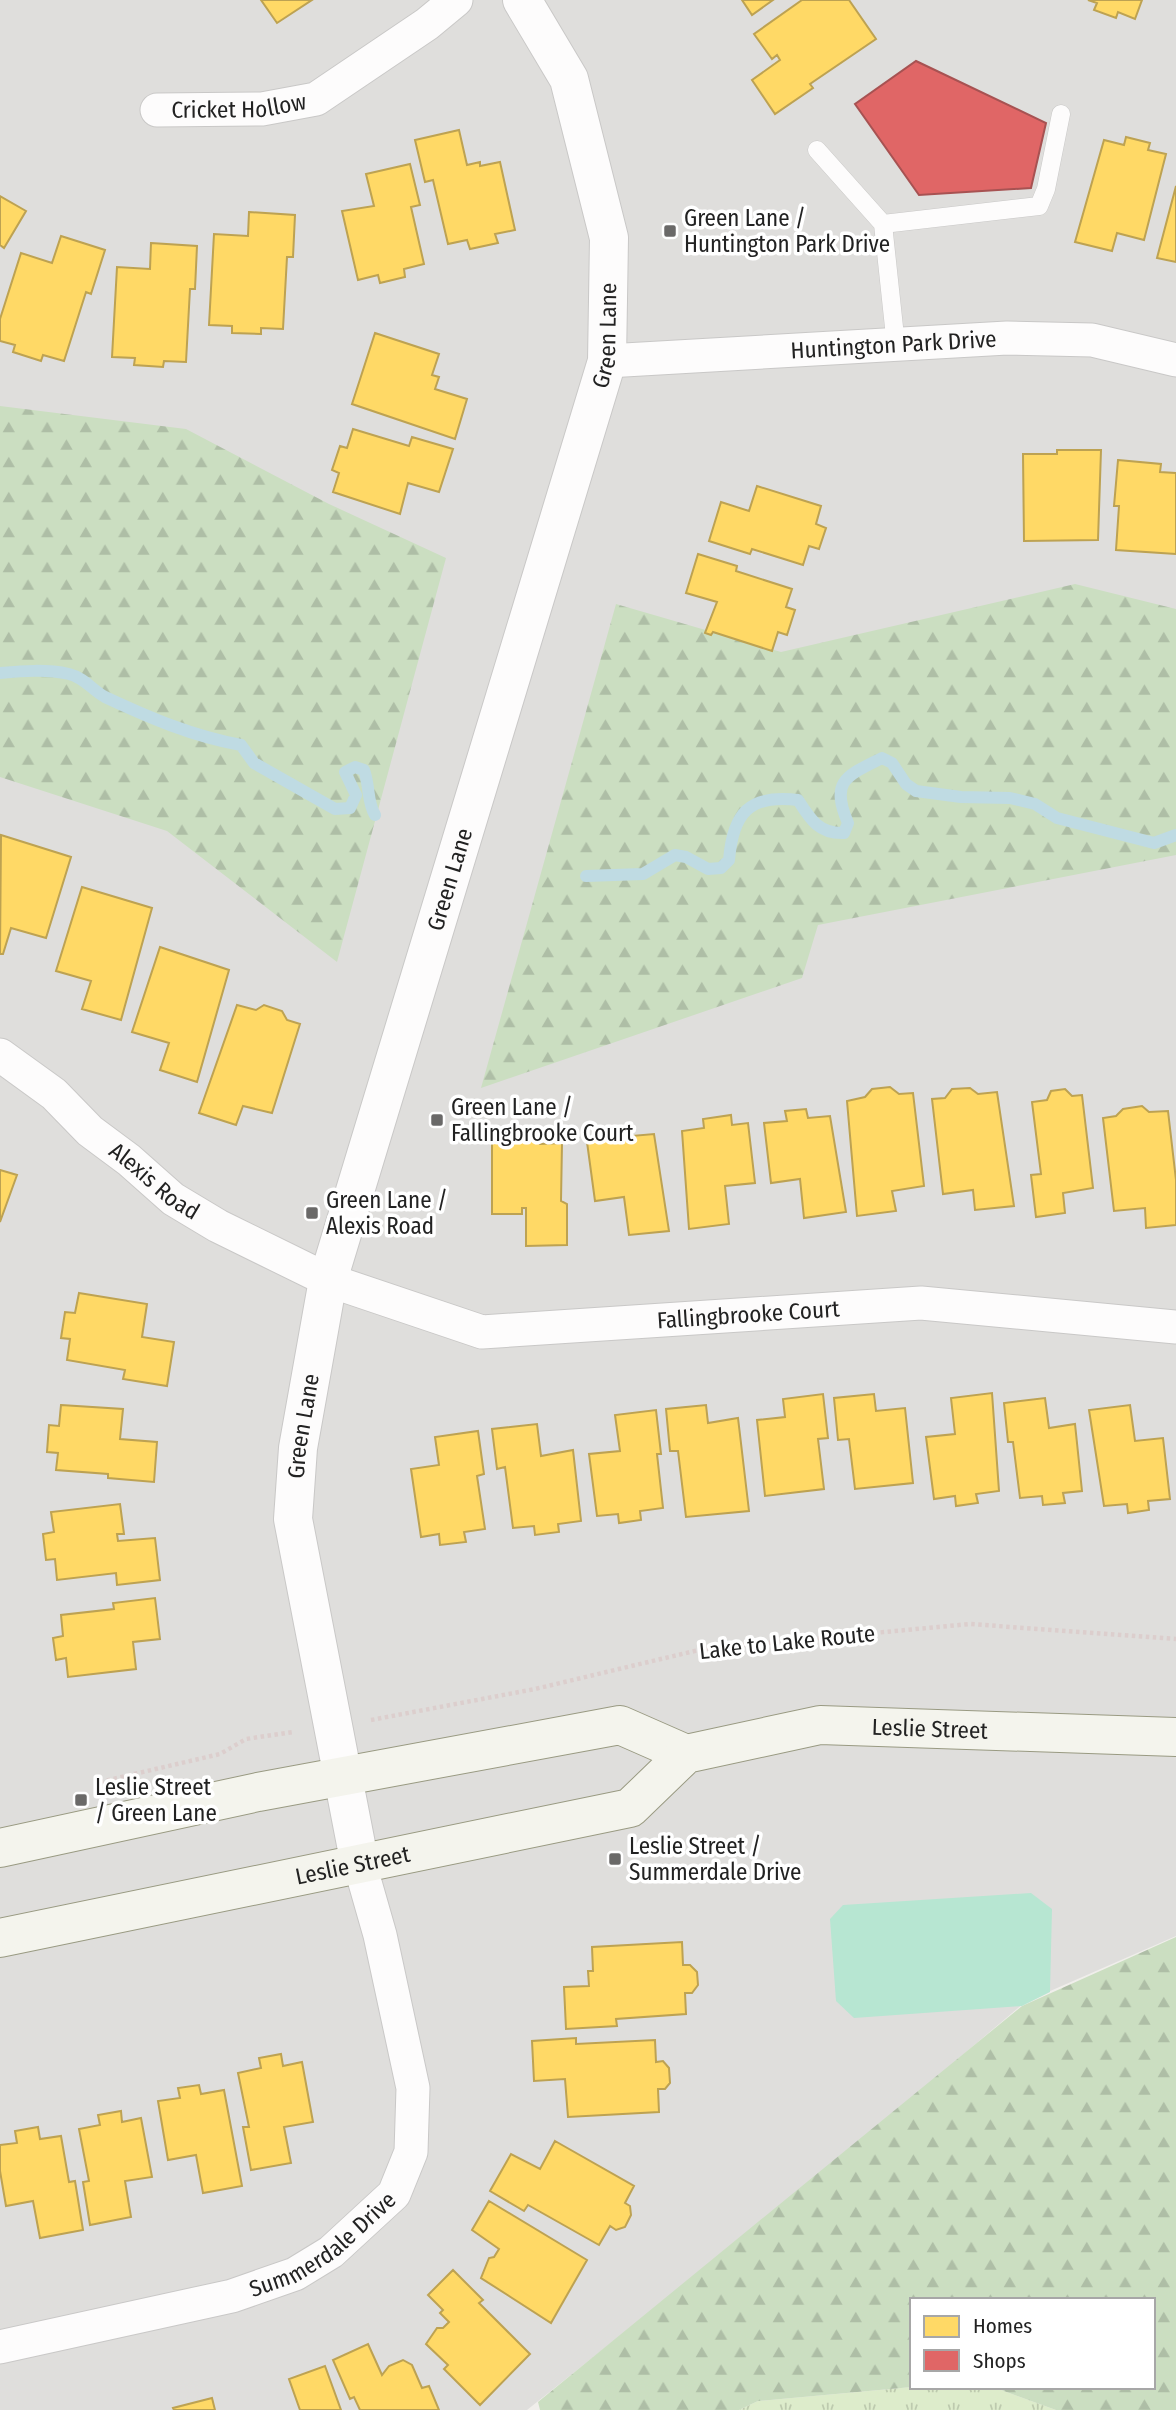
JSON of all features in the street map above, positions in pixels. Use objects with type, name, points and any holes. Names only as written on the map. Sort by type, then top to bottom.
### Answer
[{"type":"main road","points":[[0,1848],[344,1775],[620,1725],[687,1754]]},
{"type":"main road","name":"Leslie Street","points":[[0,1938],[630,1808],[687,1754],[820,1725],[1176,1737]]},
{"type":"street","name":"Cricket Hollow","points":[[157,110],[262,109],[316,99],[456,0]]},
{"type":"street","name":"Green Lane","points":[[360,1865],[293,1519],[298,1448],[328,1280],[607,361],[609,237],[569,79],[522,0]]},
{"type":"street","name":"Huntington Park Drive","points":[[607,361],[1006,338],[1092,340],[1176,360]]},
{"type":"street","name":"Alexis Road","points":[[0,1055],[54,1094],[90,1131],[129,1160],[173,1199],[218,1226],[328,1280]]},
{"type":"street","name":"Fallingbrooke Court","points":[[328,1280],[482,1332],[921,1303],[1176,1327]]},
{"type":"street","name":"Summerdale Drive","points":[[0,2347],[232,2296],[295,2274],[331,2252],[394,2194],[411,2152],[413,2088],[380,1934],[360,1865]]},
{"type":"lane","points":[[883,224],[1039,206],[1046,189],[1061,114]]},
{"type":"lane","points":[[817,150],[883,224],[896,346]]},
{"type":"path","name":"Lake to Lake Route","points":[[404,1714],[535,1689],[703,1649],[970,1624],[1176,1639]]},
{"type":"path","points":[[91,1784],[220,1754],[247,1739]]},
{"type":"shaded area","points":[[0,0],[1176,0],[1176,1936],[1025,2002],[826,2171],[527,2410],[0,2410]]},
{"type":"green space","points":[[0,406],[186,429],[329,504],[446,558],[337,962],[167,831],[0,777]]},
{"type":"green space","points":[[1075,584],[1176,609],[1176,855],[818,925],[802,978],[481,1088],[616,604],[781,652]]},
{"type":"green space","points":[[1031,1893],[1052,1909],[1050,1992],[1022,2006],[854,2018],[836,2001],[830,1919],[843,1905]]},
{"type":"green space","points":[[1176,1937],[1176,2410],[1056,2410],[998,2389],[1155,2389],[1155,2298],[910,2298],[910,2387],[758,2401],[739,2410],[540,2410],[538,2402],[1022,2006]]},
{"type":"green space","points":[[910,2387],[998,2389],[1056,2410],[739,2410],[758,2401]]},
{"type":"building: Homes","points":[[261,0],[312,0],[277,23]]},
{"type":"building: Homes","points":[[742,0],[773,0],[752,15]]},
{"type":"building: Homes","points":[[802,0],[849,0],[876,39],[810,84],[813,88],[775,114],[752,80],[780,60],[777,55],[772,59],[754,34]]},
{"type":"building: Homes","points":[[1088,0],[1142,0],[1135,19],[1118,12],[1116,18],[1094,10],[1097,3]]},
{"type":"building: Homes","points":[[459,130],[467,165],[480,162],[480,166],[500,162],[515,230],[495,234],[498,243],[470,249],[467,240],[448,244],[433,180],[425,182],[415,140]]},
{"type":"building: Homes","points":[[1126,137],[1150,143],[1148,150],[1166,154],[1144,240],[1117,233],[1112,251],[1075,242],[1104,140],[1124,145]]},
{"type":"building: Homes","points":[[410,164],[420,205],[411,207],[424,264],[404,269],[405,277],[380,283],[378,275],[358,280],[342,211],[374,206],[366,174]]},
{"type":"building: Homes","points":[[1176,186],[1176,262],[1157,258]]},
{"type":"building: Homes","points":[[0,196],[26,211],[4,248],[0,245]]},
{"type":"building: Homes","points":[[249,212],[295,215],[293,257],[287,257],[283,329],[261,328],[261,334],[232,333],[232,326],[209,325],[214,234],[248,236]]},
{"type":"building: Homes","points":[[61,236],[105,250],[91,294],[86,292],[64,361],[43,355],[41,361],[13,352],[15,345],[0,341],[0,319],[21,253],[52,263]]},
{"type":"building: Homes","points":[[151,243],[197,246],[195,289],[190,289],[186,362],[164,361],[163,367],[134,365],[135,358],[112,357],[117,267],[150,269]]},
{"type":"building: Homes","points":[[375,333],[439,354],[432,375],[439,377],[435,389],[467,399],[455,439],[352,404]]},
{"type":"building: Homes","points":[[353,429],[409,446],[412,437],[453,449],[439,492],[408,483],[400,514],[333,492],[339,473],[332,470],[340,446],[347,448]]},
{"type":"building: Homes","points":[[1057,450],[1101,450],[1098,540],[1024,541],[1023,454],[1057,454]]},
{"type":"building: Homes","points":[[1118,460],[1161,464],[1160,472],[1176,473],[1176,554],[1116,550],[1119,506],[1114,506]]},
{"type":"building: Homes","points":[[757,486],[821,506],[816,524],[826,528],[819,549],[809,546],[803,565],[752,549],[750,554],[709,541],[721,502],[749,511]]},
{"type":"building: Homes","points":[[698,554],[737,566],[736,571],[792,589],[786,607],[795,610],[787,635],[778,632],[772,651],[713,632],[711,635],[705,633],[717,602],[686,593]]},
{"type":"building: Homes","points":[[1,835],[71,857],[46,938],[11,928],[3,954],[0,954]]},
{"type":"building: Homes","points":[[82,887],[152,908],[121,1020],[82,1009],[91,981],[56,971]]},
{"type":"building: Homes","points":[[160,947],[229,970],[197,1082],[160,1070],[169,1043],[132,1032]]},
{"type":"building: Homes","points":[[237,1005],[256,1010],[264,1005],[282,1011],[287,1020],[300,1024],[272,1113],[243,1106],[236,1125],[199,1113]]},
{"type":"building: Homes","points":[[890,1087],[899,1094],[913,1093],[924,1186],[892,1191],[896,1211],[857,1216],[847,1101],[865,1097],[872,1089]]},
{"type":"building: Homes","points":[[970,1088],[978,1094],[997,1092],[1014,1206],[975,1210],[973,1190],[943,1194],[932,1099],[945,1098],[952,1089]]},
{"type":"building: Homes","points":[[1065,1089],[1072,1096],[1082,1095],[1093,1188],[1063,1193],[1065,1213],[1036,1217],[1031,1175],[1041,1174],[1032,1102],[1047,1100],[1051,1091]]},
{"type":"building: Homes","points":[[1142,1106],[1149,1112],[1168,1111],[1176,1180],[1176,1225],[1146,1228],[1145,1208],[1114,1211],[1103,1118],[1116,1116],[1123,1109]]},
{"type":"building: Homes","points":[[806,1109],[808,1118],[830,1116],[846,1212],[804,1218],[800,1179],[771,1183],[764,1123],[787,1121],[785,1111]]},
{"type":"building: Homes","points":[[731,1115],[732,1125],[748,1123],[755,1183],[725,1186],[729,1224],[689,1229],[682,1131],[704,1128],[703,1119]]},
{"type":"building: Homes","points":[[631,1126],[632,1136],[654,1134],[669,1231],[629,1235],[624,1197],[595,1201],[587,1142],[609,1139],[608,1128]]},
{"type":"building: Homes","points":[[514,1136],[540,1136],[540,1144],[562,1143],[561,1201],[567,1204],[567,1245],[526,1246],[526,1208],[522,1208],[522,1214],[492,1214],[492,1143],[514,1143]]},
{"type":"building: Homes","points":[[0,1170],[17,1175],[0,1222]]},
{"type":"building: Homes","points":[[79,1293],[147,1304],[142,1337],[174,1342],[167,1386],[123,1379],[125,1370],[67,1360],[70,1339],[61,1338],[65,1312],[75,1313]]},
{"type":"building: Homes","points":[[992,1393],[999,1491],[976,1494],[978,1503],[956,1506],[955,1496],[934,1499],[926,1437],[955,1434],[951,1398]]},
{"type":"building: Homes","points":[[823,1394],[828,1438],[818,1439],[824,1489],[765,1496],[757,1420],[785,1417],[783,1399]]},
{"type":"building: Homes","points":[[874,1394],[876,1411],[905,1408],[913,1483],[855,1489],[849,1439],[838,1440],[834,1398]]},
{"type":"building: Homes","points":[[1045,1398],[1049,1428],[1075,1424],[1082,1491],[1063,1493],[1065,1503],[1043,1505],[1042,1496],[1020,1498],[1013,1442],[1008,1442],[1004,1403]]},
{"type":"building: Homes","points":[[61,1405],[123,1409],[120,1439],[157,1442],[154,1482],[108,1478],[108,1474],[56,1470],[58,1453],[47,1452],[49,1425],[59,1426]]},
{"type":"building: Homes","points":[[706,1405],[708,1423],[738,1418],[749,1511],[686,1517],[678,1451],[670,1451],[666,1409]]},
{"type":"building: Homes","points":[[1130,1405],[1135,1441],[1163,1438],[1170,1499],[1148,1501],[1149,1510],[1128,1513],[1127,1504],[1104,1506],[1089,1410]]},
{"type":"building: Homes","points":[[656,1410],[661,1454],[657,1454],[663,1508],[640,1511],[641,1520],[619,1523],[618,1514],[597,1516],[589,1454],[620,1451],[615,1415]]},
{"type":"building: Homes","points":[[537,1424],[541,1456],[573,1450],[581,1521],[558,1524],[559,1532],[535,1535],[534,1526],[513,1528],[505,1467],[497,1469],[492,1429]]},
{"type":"building: Homes","points":[[478,1431],[484,1474],[477,1476],[485,1529],[464,1532],[466,1542],[440,1545],[439,1534],[421,1537],[411,1469],[439,1465],[435,1437]]},
{"type":"building: Homes","points":[[120,1504],[124,1534],[117,1534],[118,1541],[155,1538],[160,1580],[117,1585],[116,1573],[57,1580],[55,1559],[46,1560],[43,1534],[54,1532],[51,1512]]},
{"type":"building: Homes","points":[[155,1598],[160,1639],[133,1642],[136,1669],[68,1677],[66,1658],[56,1660],[53,1638],[63,1636],[61,1615],[114,1609],[113,1603]]},
{"type":"building: Homes","points":[[682,1942],[683,1965],[690,1965],[697,1972],[698,1985],[692,1993],[685,1993],[686,2014],[616,2019],[617,2026],[566,2029],[564,1987],[589,1986],[588,1971],[593,1971],[592,1947]]},
{"type":"building: Homes","points":[[576,2038],[576,2044],[655,2040],[656,2062],[663,2061],[669,2068],[670,2083],[665,2089],[658,2089],[659,2112],[568,2117],[565,2079],[534,2081],[532,2041]]},
{"type":"building: Homes","points":[[281,2054],[283,2066],[302,2062],[313,2122],[284,2127],[291,2163],[251,2170],[243,2127],[249,2127],[238,2073],[261,2068],[259,2058]]},
{"type":"building: Homes","points":[[199,2085],[201,2094],[224,2090],[242,2186],[203,2193],[196,2155],[168,2160],[158,2101],[180,2098],[178,2088]]},
{"type":"building: Homes","points":[[121,2111],[122,2122],[141,2118],[152,2177],[125,2181],[131,2217],[90,2225],[83,2182],[89,2181],[79,2129],[100,2125],[98,2115]]},
{"type":"building: Homes","points":[[38,2127],[40,2139],[61,2136],[69,2182],[75,2181],[83,2230],[40,2238],[33,2201],[6,2206],[0,2171],[0,2145],[17,2143],[15,2131]]},
{"type":"building: Homes","points":[[555,2141],[634,2186],[625,2203],[630,2206],[631,2215],[625,2227],[616,2230],[610,2226],[599,2245],[528,2205],[524,2211],[490,2191],[511,2154],[540,2169]]},
{"type":"building: Homes","points":[[489,2201],[587,2260],[551,2323],[481,2278],[489,2258],[494,2257],[499,2249],[472,2230]]},
{"type":"building: Homes","points":[[453,2270],[483,2300],[479,2303],[530,2354],[480,2405],[444,2369],[448,2365],[426,2344],[437,2328],[443,2328],[449,2322],[440,2313],[443,2310],[428,2295]]},
{"type":"building: Homes","points":[[368,2344],[382,2375],[389,2366],[403,2360],[412,2365],[422,2388],[429,2386],[439,2410],[360,2410],[354,2397],[350,2399],[333,2360]]},
{"type":"building: Homes","points":[[325,2366],[341,2410],[300,2410],[289,2379]]},
{"type":"building: Homes","points":[[212,2398],[215,2410],[173,2408]]},
{"type":"building: Shops","points":[[916,61],[1046,123],[1031,188],[919,195],[855,104]]},
{"type":"waterway","points":[[0,673],[43,671],[75,676],[105,697],[155,719],[205,737],[241,745],[254,763],[335,809],[350,808],[356,795],[345,772],[355,767],[364,770],[375,815]]},
{"type":"waterway","points":[[586,876],[643,874],[675,855],[686,857],[708,869],[721,868],[729,860],[731,844],[740,819],[747,810],[767,800],[798,800],[816,824],[828,831],[844,833],[848,823],[841,789],[851,775],[882,758],[892,763],[906,784],[916,791],[961,797],[1010,798],[1035,804],[1057,818],[1154,843],[1176,835]]},
{"type":"place","name":"Green Lane / Huntington Park Drive","points":[[670,231]]},
{"type":"place","name":"Green Lane / Fallingbrooke Court","points":[[437,1120]]},
{"type":"place","name":"Green Lane / Alexis Road","points":[[312,1213]]},
{"type":"place","name":"Leslie Street / Green Lane","points":[[81,1800]]},
{"type":"place","name":"Leslie Street / Summerdale Drive","points":[[615,1859]]}]
